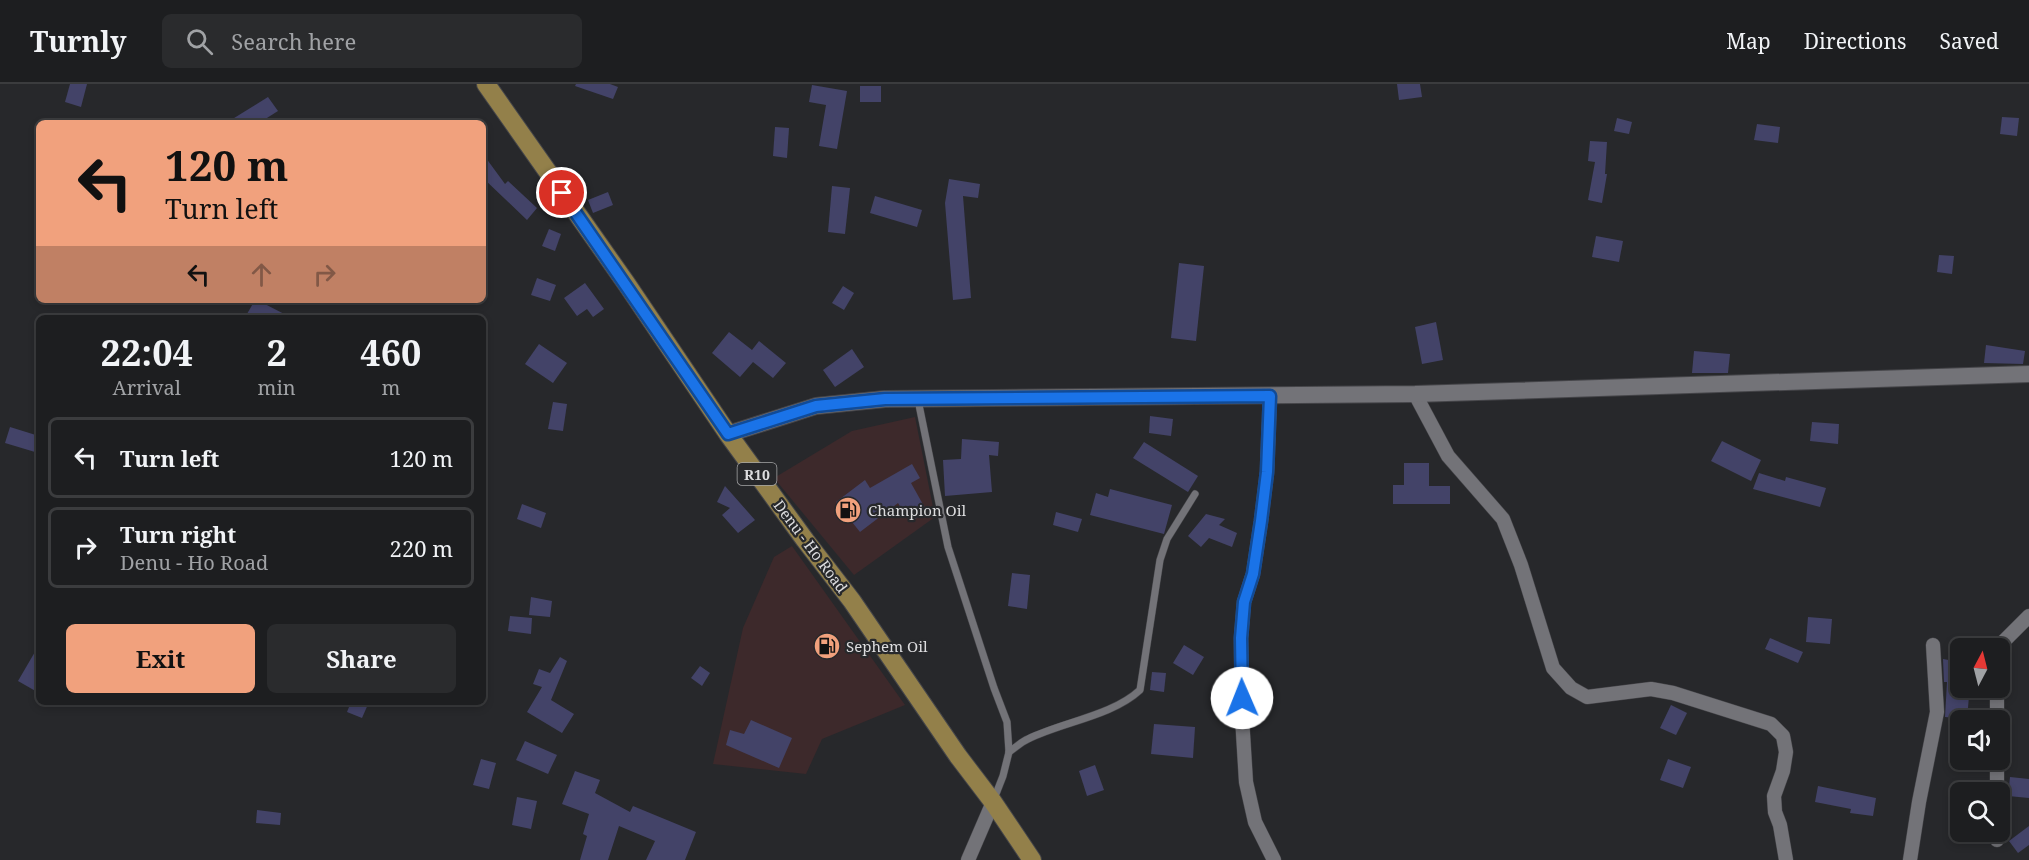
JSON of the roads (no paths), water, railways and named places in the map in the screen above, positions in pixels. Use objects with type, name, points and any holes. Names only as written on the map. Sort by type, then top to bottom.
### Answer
[{"type":"main road","name":"Denu - Ho Road","points":[[486,84],[626,283],[728,434],[852,601],[957,756],[993,802],[1031,859]]},
{"type":"street","points":[[728,434],[816,406],[885,399],[1415,394],[2029,374]]},
{"type":"street","points":[[1415,394],[1448,456],[1503,519],[1521,565],[1553,668],[1571,688],[1587,697],[1651,689],[1673,693],[1771,724],[1783,736],[1786,752],[1783,771],[1774,796],[1775,812],[1780,825],[1786,860]]},
{"type":"street","points":[[1270,396],[1267,472],[1253,574],[1244,602],[1241,638],[1246,782],[1255,822],[1274,860]]},
{"type":"street","points":[[2007,638],[2029,616]]},
{"type":"street","points":[[1910,860],[1937,712],[1933,645]]},
{"type":"street","points":[[968,860],[993,802]]},
{"type":"lane","points":[[918,399],[948,547],[993,688],[1007,722],[1009,752],[1003,777],[993,802]]},
{"type":"lane","points":[[1009,752],[1026,740],[1111,707],[1140,690],[1160,560],[1167,539],[1195,495]]},
{"type":"place","name":"Champion Oil","points":[[848,510]]},
{"type":"place","name":"Sephem Oil","points":[[827,646]]}]
